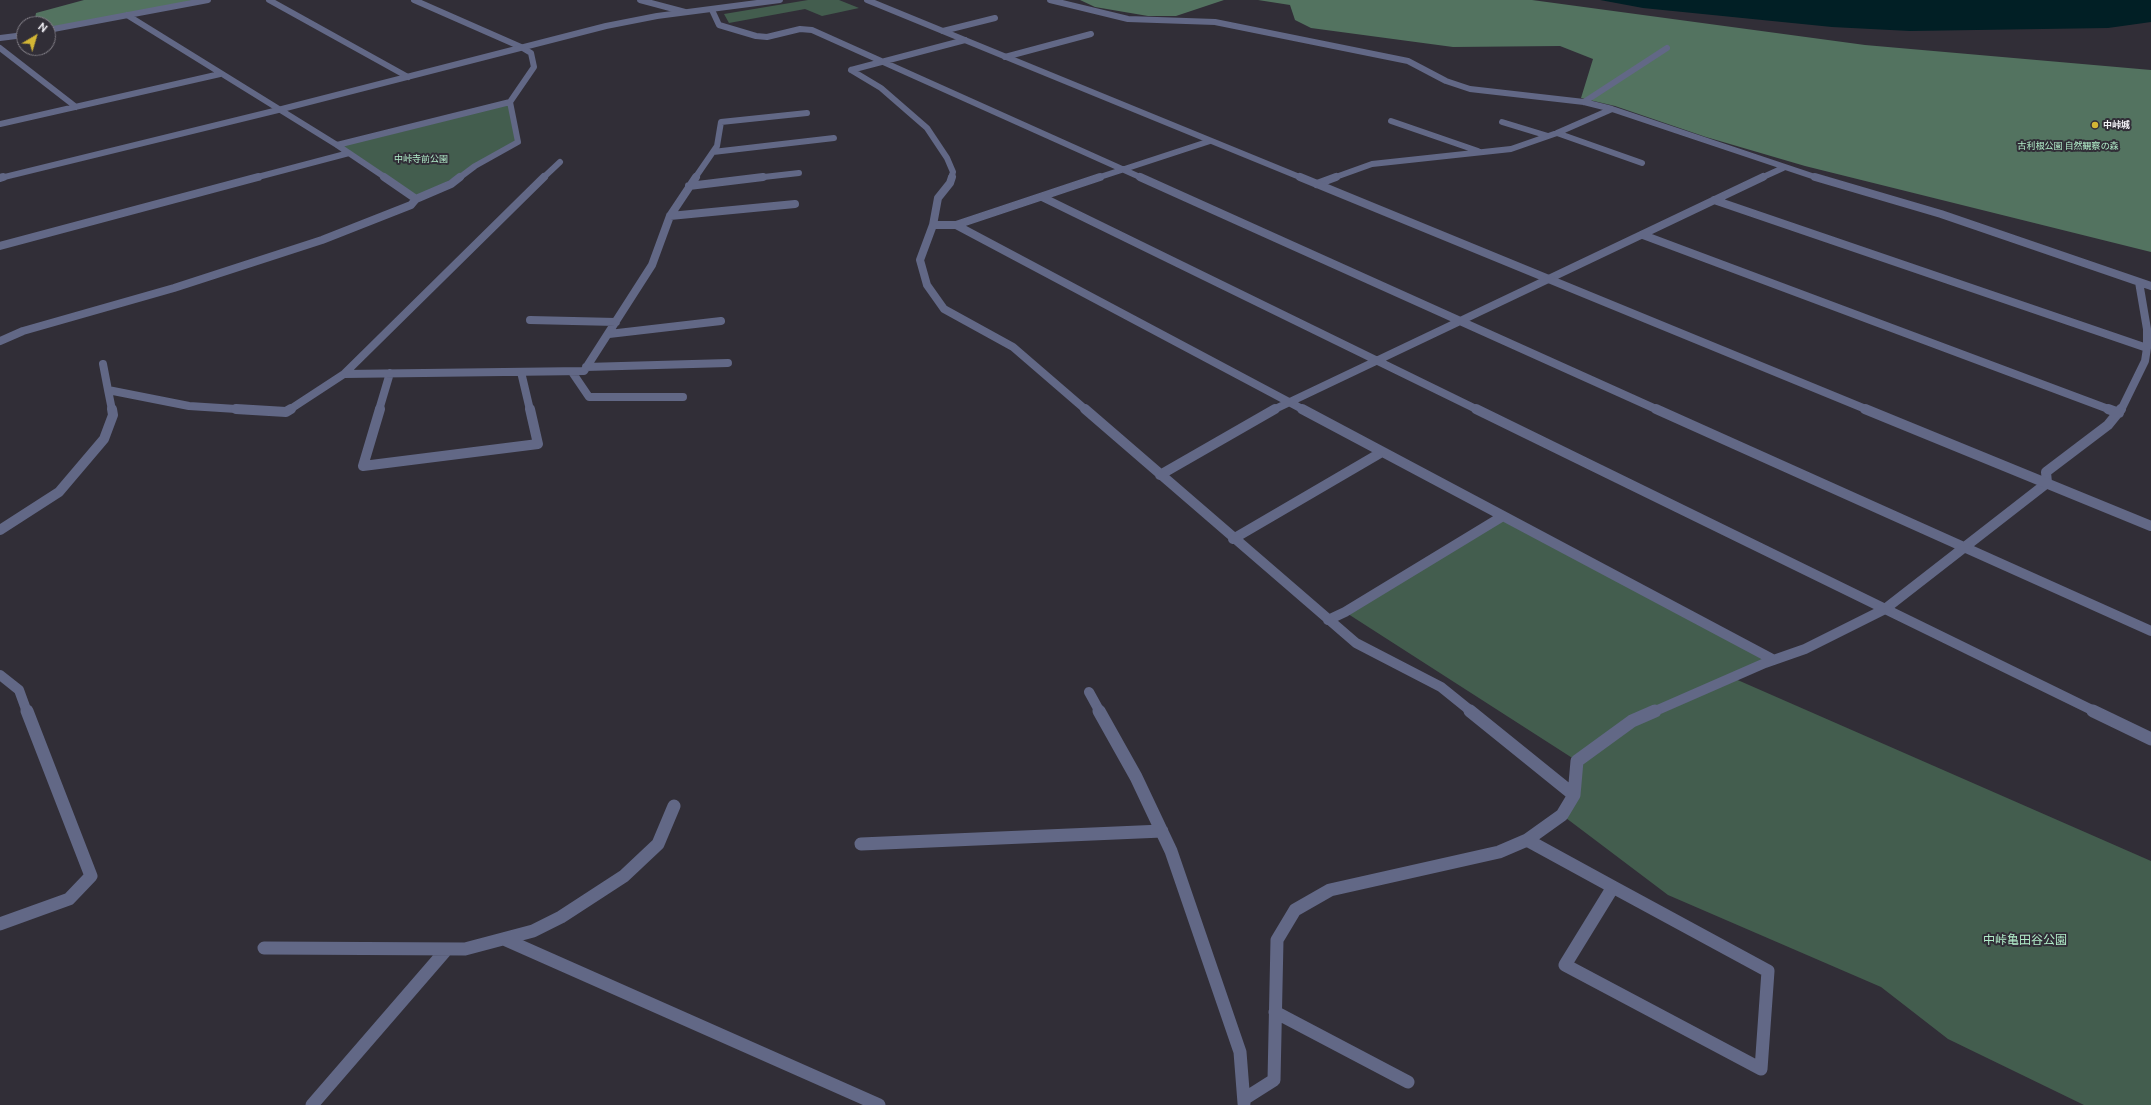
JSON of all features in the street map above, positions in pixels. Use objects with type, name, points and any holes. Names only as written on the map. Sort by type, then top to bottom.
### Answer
[{"type":"street","points":[[56,28],[208,0]]},
{"type":"street","points":[[269,0],[408,76]]},
{"type":"street","points":[[337,145],[510,102],[534,67],[531,53],[521,47],[414,0]]},
{"type":"street","points":[[640,0],[685,12]]},
{"type":"street","points":[[0,178],[278,110],[606,26],[685,12],[712,10],[780,0]]},
{"type":"street","points":[[867,0],[2151,526]]},
{"type":"street","points":[[1050,0],[1128,19],[1215,22],[1408,61],[1446,81],[1470,89],[1584,102],[1612,109],[1783,168],[1941,214],[2151,286]]},
{"type":"street","points":[[712,10],[719,25],[767,37],[800,29],[812,30],[2151,631]]},
{"type":"street","points":[[127,15],[278,110],[337,145],[416,199]]},
{"type":"street","points":[[943,31],[995,18]]},
{"type":"street","points":[[1005,57],[1091,34]]},
{"type":"street","points":[[0,38],[16,36]]},
{"type":"street","points":[[965,40],[851,70],[881,88],[927,128],[947,158],[953,172],[950,183],[938,198],[933,225],[920,260],[927,285],[944,309],[1013,347],[1356,643],[1441,687],[1574,795]]},
{"type":"street","points":[[0,48],[76,107]]},
{"type":"street","points":[[1584,102],[1667,48]]},
{"type":"street","points":[[0,124],[220,74]]},
{"type":"street","points":[[0,342],[23,331],[174,288],[315,242],[410,205],[416,199],[451,184],[475,166],[518,142],[510,102]]},
{"type":"street","points":[[1317,184],[1372,164],[1512,149],[1557,133],[1612,109]]},
{"type":"street","points":[[344,374],[584,372],[652,265],[670,216],[717,146],[721,122],[807,113]]},
{"type":"street","points":[[1392,121],[1483,152]]},
{"type":"street","points":[[1502,122],[1548,136]]},
{"type":"street","points":[[1557,133],[1642,163]]},
{"type":"street","points":[[713,152],[834,138]]},
{"type":"street","points":[[933,225],[956,225],[1210,140]]},
{"type":"street","points":[[0,246],[349,154]]},
{"type":"street","points":[[108,390],[190,406],[286,412],[344,374],[560,162]]},
{"type":"street","points":[[1160,475],[1287,402],[1783,168]]},
{"type":"street","points":[[689,186],[799,173]]},
{"type":"street","points":[[1042,197],[1377,359],[2151,739]]},
{"type":"street","points":[[1714,200],[2147,348]]},
{"type":"street","points":[[670,216],[795,204]]},
{"type":"street","points":[[956,225],[1774,660]]},
{"type":"street","points":[[1643,235],[2119,413]]},
{"type":"street","points":[[2047,483],[2046,472],[2108,425],[2119,413],[2145,361],[2147,329],[2139,282]]},
{"type":"street","points":[[530,320],[616,322]]},
{"type":"street","points":[[609,334],[721,321]]},
{"type":"street","points":[[586,367],[728,363]]},
{"type":"street","points":[[0,530],[59,492],[104,439],[113,415],[103,364]]},
{"type":"street","points":[[390,373],[363,466],[538,444],[522,372]]},
{"type":"street","points":[[572,372],[589,397],[683,397]]},
{"type":"street","points":[[1234,539],[1382,452]]},
{"type":"street","points":[[1244,1102],[1274,1080],[1277,940],[1296,910],[1330,890],[1498,852],[1527,840],[1562,815],[1574,795],[1577,761],[1632,721],[1774,660],[1804,649],[1885,609],[1967,548],[2047,483]]},
{"type":"street","points":[[1328,620],[1345,612],[1503,516]]},
{"type":"street","points":[[0,675],[19,690],[22,696],[91,876],[69,899],[0,924]]},
{"type":"street","points":[[1089,692],[1136,778],[1171,851],[1240,1052],[1244,1102]]},
{"type":"street","points":[[264,948],[465,949],[533,931],[561,917],[624,876],[658,844],[674,806]]},
{"type":"street","points":[[861,844],[1162,831]]},
{"type":"street","points":[[1527,840],[1613,886],[1768,971],[1760,1069],[1565,965],[1613,886]]},
{"type":"street","points":[[504,939],[879,1105]]},
{"type":"street","points":[[312,1105],[446,949]]},
{"type":"street","points":[[1275,1012],[1408,1082]]},
{"type":"green space","points":[[84,0],[198,0],[56,27],[56,16],[35,16],[36,13]]},
{"type":"green space","points":[[808,0],[839,0],[859,8],[822,16],[805,9],[729,23],[724,14]]},
{"type":"green space","points":[[1080,0],[1224,0],[1176,16],[1148,16],[1095,7]]},
{"type":"green space","name":"古利根公園 自然観察の森","points":[[1258,0],[1532,0],[1865,45],[2151,70],[2151,252],[1805,166],[1706,137],[1615,106],[1581,98],[1593,59],[1560,46],[1453,47],[1311,28],[1295,20],[1290,5]]},
{"type":"green space","name":"中峠寺前公園","points":[[510,102],[518,142],[416,199],[337,145]]},
{"type":"green space","name":"中峠亀田谷公園","points":[[1503,516],[1774,660],[1733,678],[2151,861],[2151,1105],[2084,1105],[1948,1039],[1881,987],[1668,895],[1562,815],[1577,761],[1345,612]]},
{"type":"water","points":[[1600,0],[2151,0],[2151,22],[2108,28],[1910,31],[1832,27],[1643,8]]},
{"type":"place","name":"中峠城","points":[[2095,125]]}]
